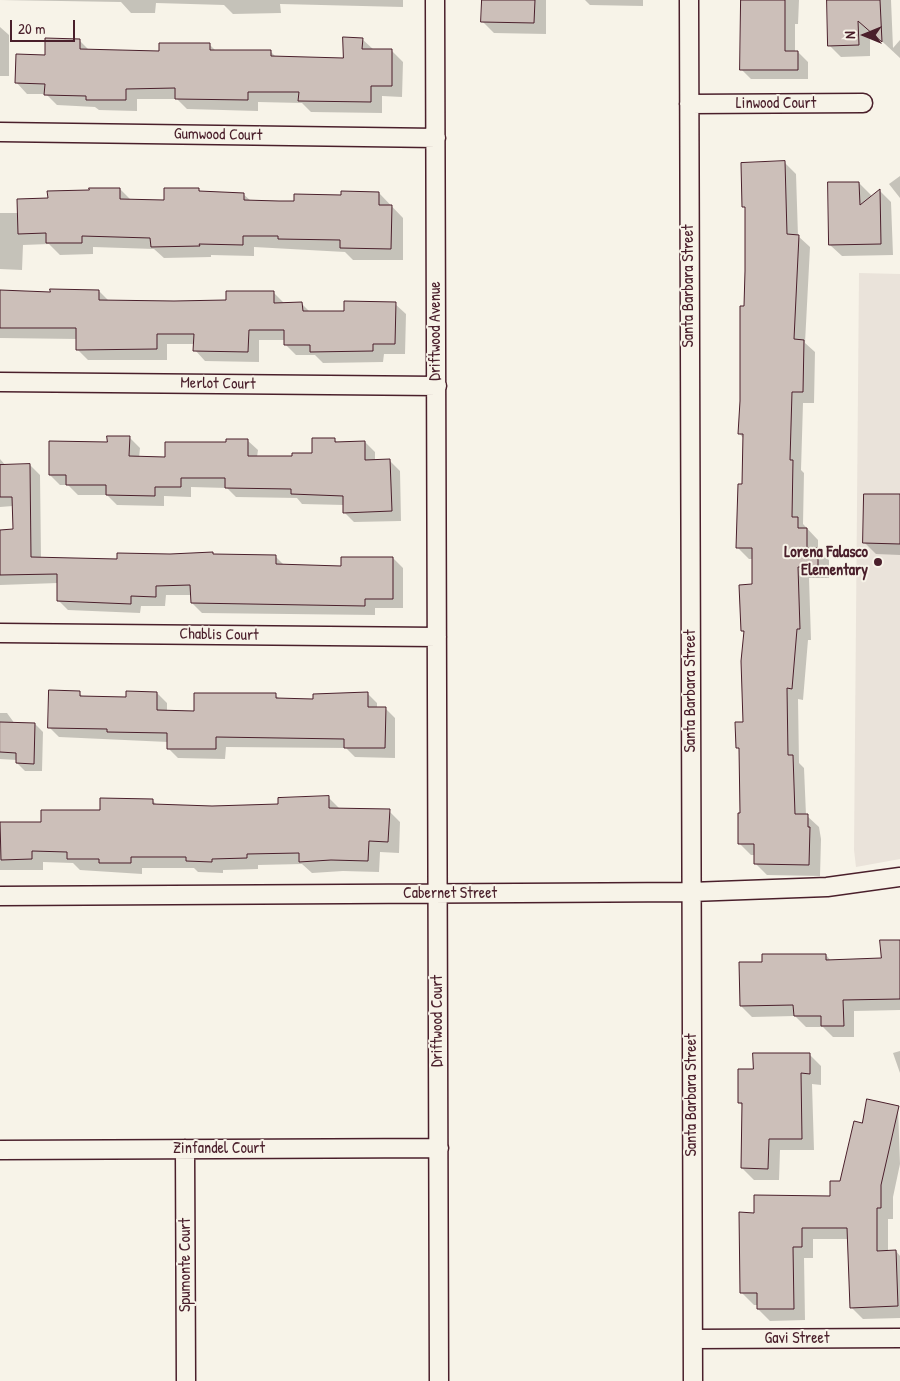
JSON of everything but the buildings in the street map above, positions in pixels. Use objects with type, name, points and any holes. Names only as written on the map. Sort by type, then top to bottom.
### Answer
[{"type":"street","name":"Driftwood Avenue","points":[[435,0],[437,661]]},
{"type":"street","name":"Santa Barbara Street","points":[[689,0],[693,1381]]},
{"type":"street","name":"Linwood Court","points":[[689,104],[863,103]]},
{"type":"street","name":"Gumwood Court","points":[[0,132],[436,138]]},
{"type":"street","name":"Merlot Court","points":[[0,382],[437,386]]},
{"type":"street","name":"Chablis Court","points":[[0,633],[437,637]]},
{"type":"street","name":"Driftwood Court","points":[[437,661],[439,1381]]},
{"type":"street","name":"Cabernet Street","points":[[0,896],[691,892],[827,887],[900,877]]},
{"type":"street","name":"Zinfandel Court","points":[[0,1150],[439,1148]]},
{"type":"street","name":"Spumonte Court","points":[[185,1149],[186,1381]]},
{"type":"street","name":"Gavi Street","points":[[693,1339],[900,1338]]},
{"type":"shaded area","name":"Lorena Falasco Elementary","points":[[859,273],[900,274],[900,859],[856,867],[854,850]]},
{"type":"place","name":"Lorena Falasco Elementary","points":[[878,562]]}]
